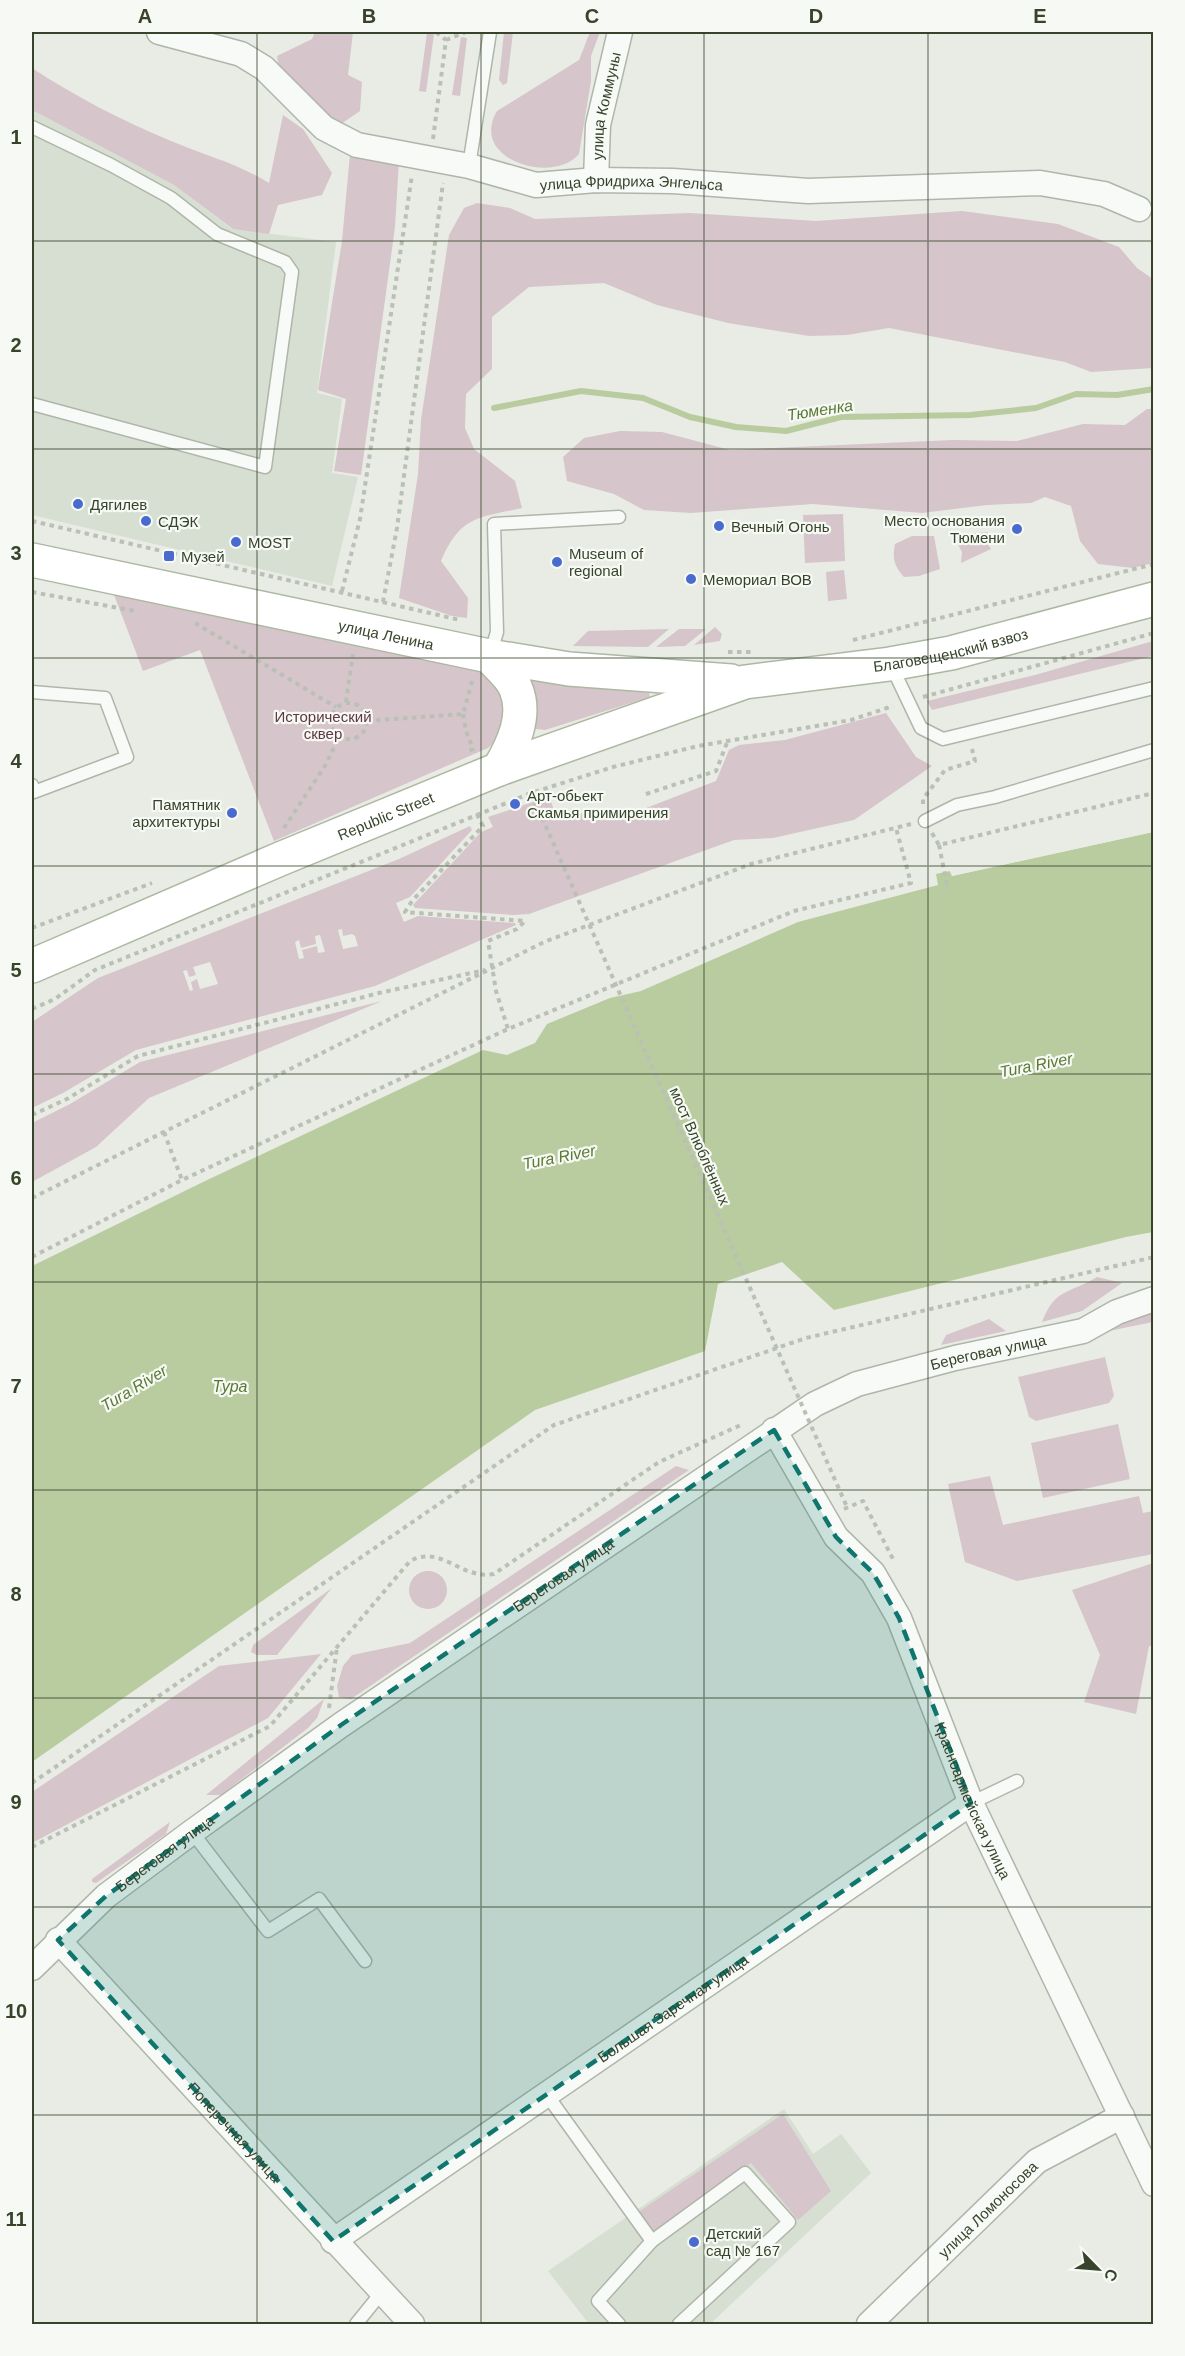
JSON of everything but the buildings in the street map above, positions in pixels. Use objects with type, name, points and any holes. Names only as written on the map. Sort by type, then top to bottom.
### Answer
[{"type":"main road","name":"улица Ленина","points":[[32,560],[569,669],[745,682]]},
{"type":"main road","name":"Благовещенский взвоз","points":[[745,682],[825,669],[890,664],[951,653],[1154,599]]},
{"type":"main road","points":[[487,654],[516,688],[520,709],[518,727],[499,769]]},
{"type":"main road","name":"Republic Street","points":[[32,966],[280,859],[499,769],[745,682]]},
{"type":"street","name":"улица Фридриха Энгельса","points":[[159,32],[185,37],[248,59],[264,68],[324,128],[357,145],[470,166],[536,185],[596,180],[673,181],[808,191],[1040,183],[1104,194],[1139,208]]},
{"type":"street","name":"улица Коммуны","points":[[596,180],[598,125],[620,32]]},
{"type":"street","name":"Береговая улица","points":[[32,1968],[58,1940],[106,1896],[192,1832],[341,1725],[815,1404],[857,1384],[955,1358],[1083,1331],[1117,1312],[1154,1299]]},
{"type":"street","name":"Красноармейская улица","points":[[774,1430],[836,1537],[873,1573],[899,1618],[971,1803],[1154,2184]]},
{"type":"street","name":"Большая Заречная улица","points":[[333,2241],[971,1803]]},
{"type":"street","name":"Поперечная улица","points":[[58,1940],[412,2325]]},
{"type":"street","name":"улица Ломоносова","points":[[870,2325],[1037,2162],[1122,2116]]},
{"type":"lane","points":[[470,166],[490,32]]},
{"type":"lane","points":[[32,128],[121,170],[171,198],[217,234],[285,262],[292,272],[265,467],[32,404]]},
{"type":"lane","points":[[487,654],[494,524],[619,518]]},
{"type":"lane","points":[[890,664],[921,728],[943,739],[1154,688]]},
{"type":"lane","points":[[32,692],[105,698],[127,757],[34,792],[32,784]]},
{"type":"lane","points":[[926,821],[957,805],[995,797],[1154,750]]},
{"type":"lane","name":"Большая Заречная улица","points":[[971,1803],[1017,1781]]},
{"type":"lane","points":[[192,1832],[268,1931],[318,1899],[365,1961]]},
{"type":"lane","points":[[547,2095],[652,2241]]},
{"type":"lane","points":[[619,2325],[598,2301],[652,2241],[745,2173],[789,2222],[679,2325]]},
{"type":"lane","points":[[356,2325],[382,2292]]},
{"type":"path","points":[[436,32],[446,40]]},
{"type":"path","points":[[446,40],[466,32]]},
{"type":"path","points":[[431,158],[446,40]]},
{"type":"path","points":[[342,591],[360,519],[413,167],[431,158]]},
{"type":"path","points":[[384,602],[397,528],[444,172],[431,158]]},
{"type":"path","points":[[32,521],[384,602],[487,654],[463,714],[473,749]]},
{"type":"path","points":[[846,641],[1154,564]]},
{"type":"path","points":[[32,592],[147,613]]},
{"type":"path","points":[[193,622],[336,707]]},
{"type":"path","points":[[32,1009],[55,999],[95,970],[531,793],[613,767],[728,740],[851,720],[907,701],[1154,633]]},
{"type":"path","points":[[726,652],[761,651]]},
{"type":"path","points":[[346,702],[353,654]]},
{"type":"path","points":[[346,702],[363,708],[367,721],[365,730],[356,738],[339,737],[330,724],[336,707],[346,702]]},
{"type":"path","points":[[367,721],[463,714]]},
{"type":"path","points":[[279,835],[325,766],[339,737]]},
{"type":"path","points":[[646,794],[716,771],[728,740]]},
{"type":"path","points":[[945,770],[923,799],[926,821],[939,845],[948,890]]},
{"type":"path","name":"мост Влюблённых","points":[[531,793],[847,1508]]},
{"type":"path","points":[[939,845],[1154,793]]},
{"type":"path","points":[[477,814],[483,825],[412,901],[405,912],[525,921],[517,929],[488,941],[496,991],[508,1029]]},
{"type":"path","points":[[32,1198],[544,942],[751,864],[926,821]]},
{"type":"path","points":[[32,1257],[182,1180],[508,1029],[794,911],[911,883],[896,828]]},
{"type":"path","points":[[32,1115],[67,1099],[138,1056],[379,993],[493,968]]},
{"type":"path","points":[[164,1132],[182,1180]]},
{"type":"path","points":[[32,1783],[554,1425],[806,1338],[1154,1257]]},
{"type":"path","points":[[791,1400],[802,1395]]},
{"type":"path","points":[[32,1847],[270,1726],[410,1561],[422,1555],[433,1555],[468,1573],[481,1576],[494,1574],[659,1462],[751,1420]]},
{"type":"path","points":[[837,1512],[863,1501],[895,1563]]},
{"type":"path","points":[[328,1717],[338,1646]]},
{"type":"highlighted area","points":[[774,1430],[836,1537],[873,1573],[899,1618],[971,1803],[333,2241],[58,1940],[106,1896],[341,1725]]},
{"type":"shaded area","points":[[32,110],[174,185],[232,229],[336,242],[317,393],[342,399],[332,473],[358,477],[332,586],[32,515]]},
{"type":"shaded area","name":"Детский сад № 167","points":[[784,2109],[813,2154],[841,2134],[871,2173],[710,2324],[589,2324],[548,2271]]},
{"type":"green space","points":[[315,32],[353,32],[348,75],[362,82],[360,111],[338,126],[279,69],[277,56],[312,39]]},
{"type":"green space","points":[[504,32],[513,32],[507,83],[503,85],[499,80]]},
{"type":"green space","points":[[590,32],[600,32],[591,56],[591,81],[579,154],[567,163],[552,167],[534,167],[504,154],[494,143],[491,128],[497,111],[579,60]]},
{"type":"green space","points":[[427,33],[434,34],[426,92],[419,91]]},
{"type":"green space","points":[[461,37],[467,38],[460,96],[452,95]]},
{"type":"green space","points":[[32,68],[118,117],[233,165],[269,183],[283,115],[303,129],[332,173],[322,195],[278,205],[269,234],[233,229],[174,185],[32,110]]},
{"type":"green space","points":[[350,154],[399,160],[395,227],[361,475],[334,471],[346,399],[318,390],[342,241]]},
{"type":"green space","points":[[477,203],[510,208],[535,219],[690,213],[816,221],[962,211],[1058,224],[1119,247],[1137,268],[1153,279],[1153,368],[1091,372],[1065,362],[889,328],[847,335],[809,336],[728,323],[657,305],[604,283],[529,287],[492,317],[492,369],[466,394],[465,428],[474,449],[515,481],[522,508],[472,521],[455,535],[441,561],[468,598],[467,618],[452,616],[399,598],[418,474],[421,420],[449,235],[464,208]]},
{"type":"green space","points":[[1147,409],[1153,409],[1153,563],[1133,568],[1098,564],[1080,541],[1071,506],[1045,497],[1031,503],[987,505],[922,513],[813,504],[691,513],[644,510],[614,494],[567,481],[563,457],[584,438],[620,431],[662,432],[730,450],[953,440],[1017,441],[1083,424],[1125,425]]},
{"type":"green space","points":[[843,514],[845,561],[805,563],[803,515]]},
{"type":"green space","points":[[988,532],[986,541],[991,549],[961,563],[962,552],[953,535]]},
{"type":"green space","points":[[912,536],[934,536],[940,569],[919,576],[904,577],[895,562],[895,544]]},
{"type":"green space","points":[[844,570],[847,599],[828,601],[826,572]]},
{"type":"green space","name":"Исторический сквер","points":[[113,592],[482,668],[508,701],[498,739],[488,748],[274,841],[200,650],[143,671]]},
{"type":"green space","points":[[715,627],[722,634],[720,641],[694,645]]},
{"type":"green space","points":[[669,629],[648,647],[573,646],[588,631]]},
{"type":"green space","points":[[679,629],[706,629],[685,646],[656,647]]},
{"type":"green space","points":[[1153,641],[1153,656],[932,710],[927,701],[1035,675]]},
{"type":"green space","points":[[532,680],[649,693],[650,697],[545,730],[536,729]]},
{"type":"green space","points":[[886,713],[916,757],[932,766],[854,820],[773,838],[734,840],[529,914],[513,915],[415,908],[413,905],[481,832],[493,827],[488,817],[533,802],[551,802],[556,815],[641,810],[716,781],[729,750],[739,745],[785,740]]},
{"type":"green space","points":[[470,826],[472,830],[410,897],[396,903],[404,922],[418,916],[515,923],[516,925],[375,986],[136,1050],[63,1093],[32,1108],[32,1022],[98,978],[399,859]],"holes":[[[342,929],[343,936],[352,934],[355,936],[358,946],[343,949],[338,930]],[[320,935],[325,952],[318,953],[317,946],[302,950],[304,958],[299,959],[295,942],[299,940],[301,948],[316,944],[315,936]],[[210,962],[218,984],[200,989],[197,979],[191,982],[193,990],[190,991],[183,971],[187,970],[189,977],[196,975],[193,967]]]},
{"type":"green space","points":[[382,1001],[149,1098],[96,1147],[32,1182],[32,1123],[70,1104],[140,1062]]},
{"type":"green space","points":[[1097,1277],[1122,1283],[1082,1311],[1042,1322],[1052,1303],[1058,1297]]},
{"type":"green space","points":[[1153,1307],[1153,1322],[1099,1333]]},
{"type":"green space","points":[[989,1319],[1006,1331],[941,1345],[946,1335]]},
{"type":"green space","points":[[1105,1357],[1114,1396],[1109,1403],[1036,1421],[1029,1417],[1018,1377]]},
{"type":"green space","points":[[1118,1424],[1130,1479],[1043,1498],[1031,1443]]},
{"type":"green space","points":[[676,1466],[689,1470],[351,1699],[339,1697],[337,1686],[343,1666],[352,1655],[410,1643]]},
{"type":"green space","points":[[990,1476],[1003,1525],[1139,1496],[1143,1513],[1153,1511],[1153,1554],[1017,1581],[965,1562],[948,1484]]},
{"type":"green space","points":[[1153,1563],[1153,1646],[1149,1646],[1136,1714],[1084,1702],[1100,1655],[1072,1590]]},
{"type":"green space","points":[[428,1571],[442,1576],[447,1590],[442,1604],[428,1609],[414,1604],[409,1590],[414,1576]]},
{"type":"green space","points":[[332,1588],[277,1655],[257,1655],[251,1652],[253,1645]]},
{"type":"green space","points":[[321,1654],[268,1718],[32,1843],[32,1792],[219,1666]]},
{"type":"green space","points":[[324,1699],[317,1718],[308,1728],[221,1795],[206,1795]]},
{"type":"green space","points":[[170,1822],[166,1834],[96,1883],[92,1882],[92,1879]]},
{"type":"green space","points":[[783,2114],[831,2191],[798,2220],[751,2163],[654,2235],[637,2213]]},
{"type":"water","name":"Тура","points":[[1153,832],[1153,1232],[834,1310],[782,1262],[718,1284],[705,1351],[535,1410],[32,1762],[32,1266],[203,1182],[483,1050],[507,1055],[535,1043],[547,1024],[610,998],[641,991],[798,922],[938,885],[936,874],[950,871],[952,876]]},
{"type":"pier","points":[[1154,829],[1153,832],[952,876],[950,871]]},
{"type":"waterway","name":"Тюменка","points":[[494,408],[581,391],[643,398],[690,417],[736,427],[786,431],[841,417],[970,415],[1036,408],[1076,394],[1117,395],[1154,389]]},
{"type":"place","name":"Дягилев","points":[[78,504]]},
{"type":"place","name":"СДЭК","points":[[146,521]]},
{"type":"place","name":"Вечный Огонь","points":[[719,526]]},
{"type":"place","name":"Место основания Тюмени","points":[[1017,529]]},
{"type":"place","name":"MOST","points":[[236,542]]},
{"type":"place","name":"Музей","points":[[169,556]]},
{"type":"place","name":"Museum of regional","points":[[557,562]]},
{"type":"place","name":"Мемориал ВОВ","points":[[691,579]]},
{"type":"place","name":"Арт-обьект Скамья примирения","points":[[515,804]]},
{"type":"place","name":"Памятник архитектуры","points":[[232,813]]},
{"type":"place","name":"Детский сад № 167","points":[[694,2242]]},
{"type":"water label","name":"Tura River","points":[[1036,1065]]},
{"type":"water label","name":"Tura River","points":[[559,1157]]},
{"type":"water label","name":"Tura River","points":[[134,1388]]}]
